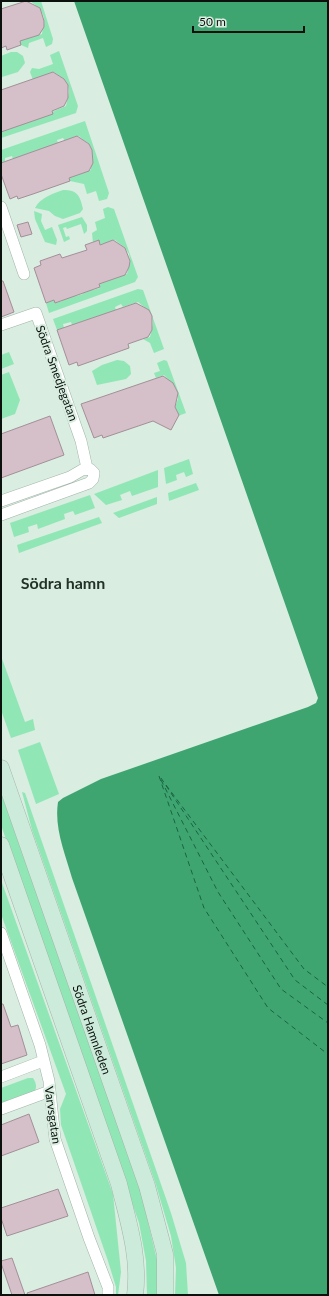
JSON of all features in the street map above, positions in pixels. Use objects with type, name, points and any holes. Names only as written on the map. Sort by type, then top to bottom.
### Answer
[{"type":"main road","name":"Södra Hamnleden","points":[[1,768],[147,1186],[165,1254],[165,1295]]},
{"type":"main road","points":[[1,845],[119,1184],[132,1237],[136,1263],[135,1295]]},
{"type":"street","points":[[1,207],[24,274]]},
{"type":"street","name":"Södra Smedjegatan","points":[[1,325],[36,313],[82,441],[87,468],[93,470],[94,473],[94,479],[89,483],[1,515]]},
{"type":"street","points":[[1,502],[70,477],[87,468]]},
{"type":"street","name":"Varvsgatan","points":[[1,933],[40,1044],[50,1091],[55,1139],[89,1238],[108,1287],[108,1295]]},
{"type":"street","points":[[1,1077],[43,1061]]},
{"type":"street","points":[[1,1109],[50,1091]]},
{"type":"shaded area","points":[[30,1],[41,1],[53,39],[52,44],[46,47],[43,38],[29,43],[28,48],[21,45],[20,41],[42,34],[44,25],[43,14]]},
{"type":"shaded area","points":[[74,1],[328,1],[328,1295],[219,1295],[72,878],[63,850],[59,831],[57,812],[58,802],[63,798],[101,779],[308,707],[316,703],[318,698]]},
{"type":"shaded area","points":[[59,51],[78,106],[76,113],[1,138],[1,132],[30,118],[32,121],[41,118],[66,106],[69,92],[68,85],[64,79],[54,72],[33,80],[30,72],[32,68],[39,69],[53,64],[50,55]]},
{"type":"shaded area","points":[[11,52],[17,52],[23,56],[25,63],[18,72],[2,77],[1,56]]},
{"type":"shaded area","points":[[85,121],[109,193],[107,199],[99,201],[96,191],[87,194],[84,184],[70,181],[69,178],[91,170],[91,148],[89,144],[79,136],[65,141],[63,138],[57,140],[58,143],[13,159],[12,156],[5,158],[5,161],[1,163],[1,150]]},
{"type":"shaded area","points":[[63,190],[72,191],[77,194],[81,200],[83,209],[80,213],[63,219],[55,216],[49,211],[35,208],[43,199]]},
{"type":"shaded area","points":[[108,207],[114,209],[138,277],[135,282],[49,313],[46,303],[54,300],[55,303],[62,301],[61,298],[74,293],[76,296],[83,294],[82,290],[91,287],[93,290],[100,288],[99,284],[127,274],[130,261],[129,254],[125,248],[115,240],[100,245],[99,241],[93,243],[92,233],[97,230],[95,222],[105,218],[103,209]]},
{"type":"shaded area","points":[[34,211],[42,214],[41,221],[45,230],[52,227],[57,240],[56,245],[45,242],[35,219]]},
{"type":"shaded area","points":[[82,217],[87,225],[87,231],[84,234],[81,224],[67,229],[66,227],[63,228],[66,237],[69,236],[70,239],[64,242],[58,225]]},
{"type":"shaded area","points":[[138,289],[143,290],[164,349],[154,353],[150,343],[143,339],[150,337],[153,323],[152,316],[149,311],[138,302],[123,307],[121,304],[115,307],[116,310],[72,325],[71,322],[63,324],[64,328],[57,330],[53,319]]},
{"type":"shaded area","points":[[9,352],[14,364],[1,369],[1,355]]},
{"type":"shaded area","points":[[117,360],[124,361],[130,366],[131,374],[126,379],[97,385],[92,371],[102,365]]},
{"type":"shaded area","points":[[164,360],[167,361],[186,413],[178,416],[175,407],[178,399],[176,388],[164,375],[156,378],[154,373],[160,371],[157,363]]},
{"type":"shaded area","points":[[9,372],[20,400],[15,414],[1,419],[1,375]]},
{"type":"shaded area","points":[[189,459],[193,474],[186,477],[184,472],[176,475],[177,480],[166,484],[164,468]]},
{"type":"shaded area","points":[[158,470],[158,487],[132,496],[130,491],[120,495],[122,500],[106,505],[94,494]]},
{"type":"shaded area","points":[[196,483],[199,490],[169,501],[168,493]]},
{"type":"shaded area","points":[[90,495],[95,508],[75,515],[73,511],[64,514],[65,519],[38,529],[37,524],[28,527],[29,532],[14,537],[10,523]]},
{"type":"shaded area","points":[[157,497],[157,504],[119,518],[113,513]]},
{"type":"shaded area","points":[[99,517],[102,523],[19,553],[17,545]]},
{"type":"shaded area","points":[[1,656],[25,722],[33,719],[35,730],[11,738],[1,710]]},
{"type":"shaded area","points":[[40,742],[59,794],[36,804],[18,750]]},
{"type":"shaded area","points":[[22,792],[25,793],[171,1213],[186,1263],[188,1295],[175,1295],[176,1268],[171,1236],[156,1185],[32,830]]},
{"type":"shaded area","points":[[1,793],[140,1189],[157,1260],[157,1295],[147,1295],[146,1261],[139,1223],[1,825]]},
{"type":"shaded area","points":[[1,880],[113,1194],[121,1272],[118,1295],[116,1295],[116,1287],[108,1261],[61,1125],[60,1109],[66,1094],[1,914]]},
{"type":"shaded area","points":[[28,1078],[33,1078],[36,1086],[35,1091],[1,1103],[1,1088]]},
{"type":"building","points":[[26,1],[40,8],[44,21],[44,27],[39,35],[20,41],[21,45],[7,50],[6,46],[1,48],[1,9]]},
{"type":"building","points":[[53,72],[64,79],[68,85],[68,98],[64,106],[52,111],[53,114],[1,132],[1,90]]},
{"type":"building","points":[[77,136],[89,144],[92,150],[93,163],[89,171],[69,178],[70,181],[18,199],[17,196],[10,199],[1,174],[1,163]]},
{"type":"building","points":[[28,222],[32,234],[21,237],[17,225]]},
{"type":"building","points":[[99,240],[100,245],[113,240],[125,248],[130,261],[125,275],[99,284],[100,287],[55,303],[54,300],[46,303],[34,268],[41,265],[40,261],[60,254],[62,258],[87,250],[85,245]]},
{"type":"building","points":[[1,281],[3,281],[14,312],[1,317]]},
{"type":"building","points":[[136,303],[149,310],[152,316],[152,330],[148,337],[128,344],[129,348],[78,366],[77,362],[69,365],[57,330]]},
{"type":"building","points":[[163,376],[173,383],[178,393],[175,407],[179,415],[171,430],[153,421],[103,438],[102,435],[94,438],[81,404]]},
{"type":"building","points":[[50,416],[64,455],[1,478],[1,434]]},
{"type":"building","points":[[1,1004],[3,1004],[11,1027],[18,1025],[27,1055],[1,1064]]},
{"type":"building","points":[[29,1114],[39,1142],[1,1156],[1,1125]]},
{"type":"building","points":[[58,1189],[68,1216],[7,1236],[1,1218],[1,1208]]},
{"type":"building","points":[[12,1258],[25,1295],[12,1295],[1,1261]]},
{"type":"building","points":[[88,1272],[95,1295],[28,1295],[27,1293]]},
{"type":"ferry route","points":[[159,776],[204,908],[268,1008],[325,1052],[328,1052]]},
{"type":"ferry route","points":[[161,778],[295,980],[328,1005]]},
{"type":"ferry route","points":[[161,780],[218,892],[281,989],[328,1023]]},
{"type":"ferry route","points":[[166,785],[304,969],[328,987]]},
{"type":"district","name":"Södra hamn","points":[[63,582]]}]
